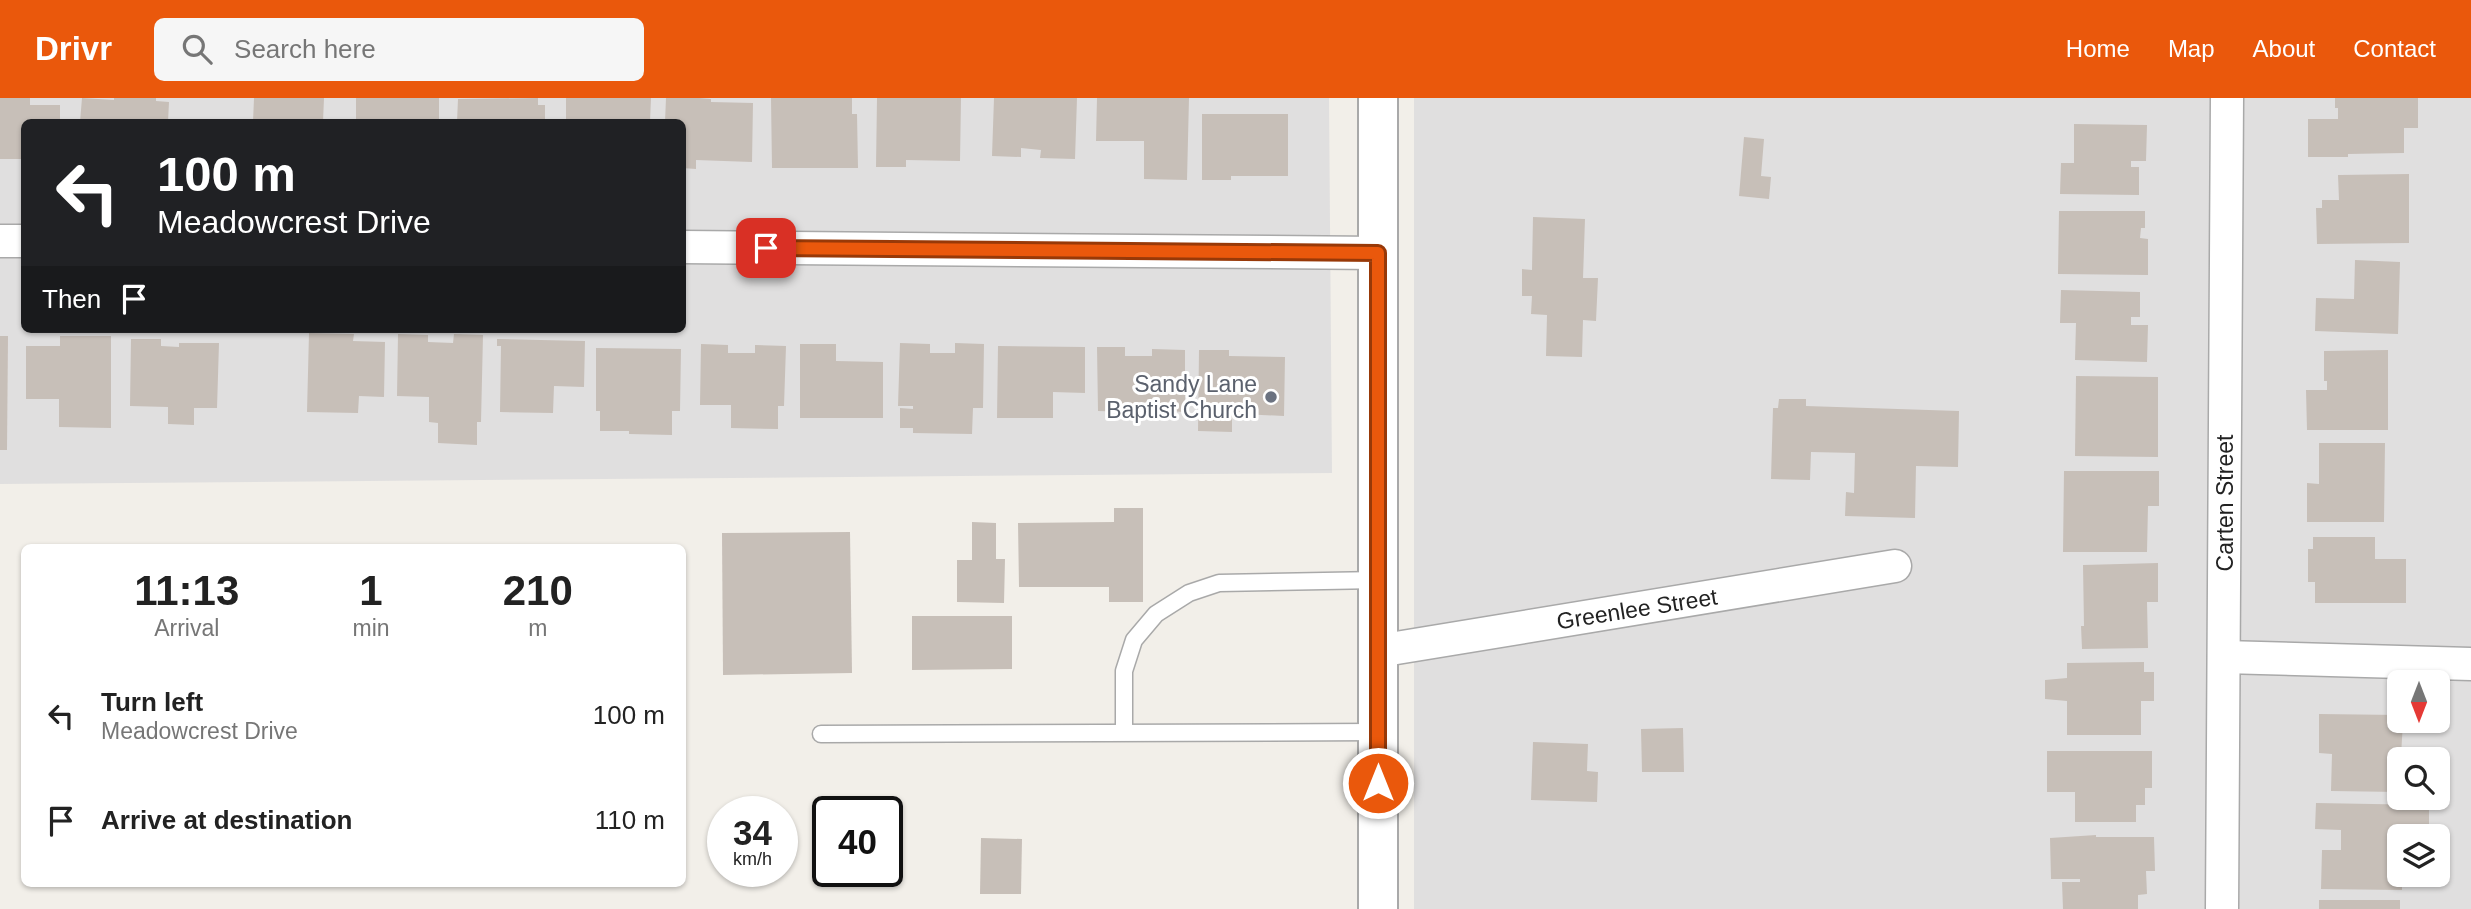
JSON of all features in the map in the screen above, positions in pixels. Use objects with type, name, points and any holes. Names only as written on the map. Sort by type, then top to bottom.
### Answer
[{"type":"street","points":[[1378,98],[1378,909]]},
{"type":"street","name":"Carten Street","points":[[2222,909],[2227,98]]},
{"type":"street","points":[[0,241],[21,241]]},
{"type":"street","points":[[686,247],[1378,253]]},
{"type":"street","name":"Greenlee Street","points":[[1378,651],[1895,566]]},
{"type":"street","points":[[2224,657],[2471,664]]},
{"type":"lane","points":[[1124,732],[1124,671],[1133,640],[1156,614],[1189,593],[1219,583],[1378,580]]},
{"type":"lane","points":[[821,734],[1378,732]]},
{"type":"shaded area","points":[[0,98],[1329,98],[1332,473],[0,484]]},
{"type":"shaded area","points":[[1414,98],[2471,98],[2471,909],[1414,909]]},
{"type":"building","points":[[0,98],[30,98],[30,105],[60,105],[60,119],[21,119],[21,159],[0,159]]},
{"type":"building","points":[[82,98],[156,98],[156,101],[169,102],[168,119],[80,119]]},
{"type":"building","points":[[254,98],[324,98],[323,119],[253,119]]},
{"type":"building","points":[[356,98],[439,98],[439,119],[356,119]]},
{"type":"building","points":[[538,98],[538,105],[545,105],[545,119],[457,119],[458,99]]},
{"type":"building","points":[[566,98],[651,98],[650,119],[566,119]]},
{"type":"building","points":[[666,98],[753,103],[752,162],[696,160],[696,169],[686,168],[686,119],[665,119]]},
{"type":"building","points":[[771,98],[852,98],[852,114],[857,114],[858,168],[772,168]]},
{"type":"building","points":[[877,98],[961,98],[960,161],[906,160],[906,167],[876,167]]},
{"type":"building","points":[[994,98],[1077,98],[1075,159],[1040,158],[1041,150],[1021,148],[1021,157],[992,156]]},
{"type":"building","points":[[1097,98],[1189,98],[1187,180],[1144,179],[1144,141],[1096,141]]},
{"type":"building","points":[[2335,98],[2418,98],[2418,128],[2404,128],[2404,153],[2308,157],[2308,119],[2338,119]]},
{"type":"building","points":[[1202,114],[1288,114],[1288,176],[1231,176],[1231,180],[1202,180]]},
{"type":"building","points":[[2074,124],[2147,125],[2146,161],[2131,161],[2131,167],[2139,167],[2139,195],[2060,194],[2061,163],[2074,163]]},
{"type":"building","points":[[1744,137],[1764,139],[1761,176],[1771,177],[1769,199],[1739,196]]},
{"type":"building","points":[[2409,174],[2409,243],[2317,244],[2316,208],[2322,208],[2322,200],[2339,200],[2338,175]]},
{"type":"building","points":[[2059,211],[2145,211],[2145,228],[2141,228],[2140,238],[2148,239],[2148,275],[2058,274]]},
{"type":"building","points":[[1533,217],[1585,219],[1583,278],[1598,278],[1596,321],[1583,320],[1582,357],[1546,356],[1547,315],[1531,314],[1532,296],[1522,296],[1522,269],[1532,270]]},
{"type":"building","points":[[2355,260],[2400,262],[2398,334],[2315,331],[2316,298],[2354,299]]},
{"type":"building","points":[[2061,290],[2140,292],[2140,317],[2131,317],[2131,325],[2148,325],[2147,362],[2075,360],[2076,323],[2060,323]]},
{"type":"building","points":[[309,333],[354,334],[353,341],[385,342],[384,397],[359,396],[358,413],[307,412]]},
{"type":"building","points":[[398,334],[428,335],[428,342],[453,343],[454,334],[483,335],[481,422],[477,422],[477,445],[438,443],[438,423],[429,422],[429,397],[397,396]]},
{"type":"building","points":[[0,336],[8,336],[7,450],[0,450]]},
{"type":"building","points":[[60,336],[111,336],[111,428],[59,427],[59,399],[26,399],[26,346],[60,346]]},
{"type":"building","points":[[131,339],[161,339],[161,346],[179,347],[179,343],[219,343],[217,408],[194,408],[194,425],[168,424],[168,407],[130,406]]},
{"type":"building","points":[[497,339],[585,341],[584,387],[554,386],[553,413],[500,412],[501,346],[497,346]]},
{"type":"building","points":[[900,343],[930,344],[930,353],[955,353],[955,343],[984,344],[983,408],[973,408],[972,434],[913,433],[913,428],[900,428],[900,408],[913,409],[913,406],[898,406]]},
{"type":"building","points":[[701,344],[728,345],[728,353],[755,353],[755,345],[786,346],[784,406],[778,406],[778,429],[731,428],[731,405],[700,405]]},
{"type":"building","points":[[800,344],[836,344],[836,361],[883,362],[883,418],[800,418]]},
{"type":"building","points":[[998,346],[1085,347],[1085,393],[1053,392],[1053,418],[997,418]]},
{"type":"building","points":[[1097,347],[1125,347],[1125,356],[1152,356],[1152,349],[1185,350],[1185,412],[1167,411],[1167,415],[1098,411]]},
{"type":"building","points":[[596,348],[681,349],[680,411],[672,411],[672,435],[600,431],[600,411],[596,411]]},
{"type":"building","points":[[1199,350],[1229,350],[1229,356],[1285,357],[1284,416],[1241,414],[1241,417],[1232,417],[1232,432],[1198,431]]},
{"type":"building","points":[[2388,350],[2388,430],[2307,430],[2306,390],[2327,390],[2327,381],[2324,381],[2324,351]]},
{"type":"building","points":[[2076,376],[2158,377],[2158,457],[2075,456]]},
{"type":"building","points":[[1779,399],[1806,399],[1806,406],[1959,411],[1958,467],[1916,466],[1915,518],[1845,516],[1846,492],[1854,493],[1855,453],[1811,452],[1810,480],[1771,479],[1773,408],[1778,408]]},
{"type":"building","points":[[2319,443],[2385,443],[2384,522],[2307,522],[2307,483],[2319,484]]},
{"type":"building","points":[[2064,471],[2159,471],[2159,506],[2148,506],[2147,552],[2063,552]]},
{"type":"building","points":[[1114,508],[1143,508],[1143,602],[1109,602],[1109,587],[1019,587],[1018,523],[1114,522]]},
{"type":"building","points":[[972,522],[996,523],[996,559],[1005,559],[1004,603],[957,602],[957,560],[972,560]]},
{"type":"building","points":[[850,532],[852,673],[723,675],[722,533]]},
{"type":"building","points":[[2313,537],[2375,537],[2375,559],[2406,559],[2406,603],[2315,603],[2315,582],[2308,582],[2308,549],[2313,549]]},
{"type":"building","points":[[2158,563],[2158,602],[2147,602],[2148,648],[2082,649],[2083,565]]},
{"type":"building","points":[[912,616],[1012,616],[1012,669],[912,670]]},
{"type":"building","points":[[2144,662],[2144,672],[2154,672],[2154,701],[2141,701],[2141,735],[2067,735],[2067,701],[2045,699],[2045,680],[2067,678],[2067,663]]},
{"type":"building","points":[[2319,714],[2387,715],[2387,733],[2402,733],[2402,747],[2387,747],[2387,792],[2331,791],[2332,754],[2319,753]]},
{"type":"building","points":[[1683,728],[1684,772],[1642,772],[1641,729]]},
{"type":"building","points":[[1533,742],[1588,744],[1587,771],[1598,772],[1597,802],[1531,800]]},
{"type":"building","points":[[2047,751],[2152,751],[2152,788],[2145,788],[2145,805],[2136,805],[2136,822],[2075,822],[2075,792],[2047,792]]},
{"type":"building","points":[[2316,803],[2387,804],[2387,810],[2429,810],[2429,824],[2387,824],[2387,887],[2402,887],[2402,890],[2321,889],[2322,850],[2341,850],[2341,830],[2315,829]]},
{"type":"building","points":[[2096,835],[2154,837],[2155,871],[2146,871],[2147,894],[2138,895],[2138,909],[2063,909],[2062,882],[2080,882],[2080,879],[2051,879],[2050,838]]},
{"type":"building","points":[[981,838],[1022,839],[1021,894],[980,894]]},
{"type":"building","points":[[2319,900],[2400,900],[2400,909],[2319,909]]},
{"type":"place","name":"Sandy Lane Baptist Church","points":[[1271,397]]},
{"type":"route","points":[[766,248],[1378,253],[1378,783]]}]
